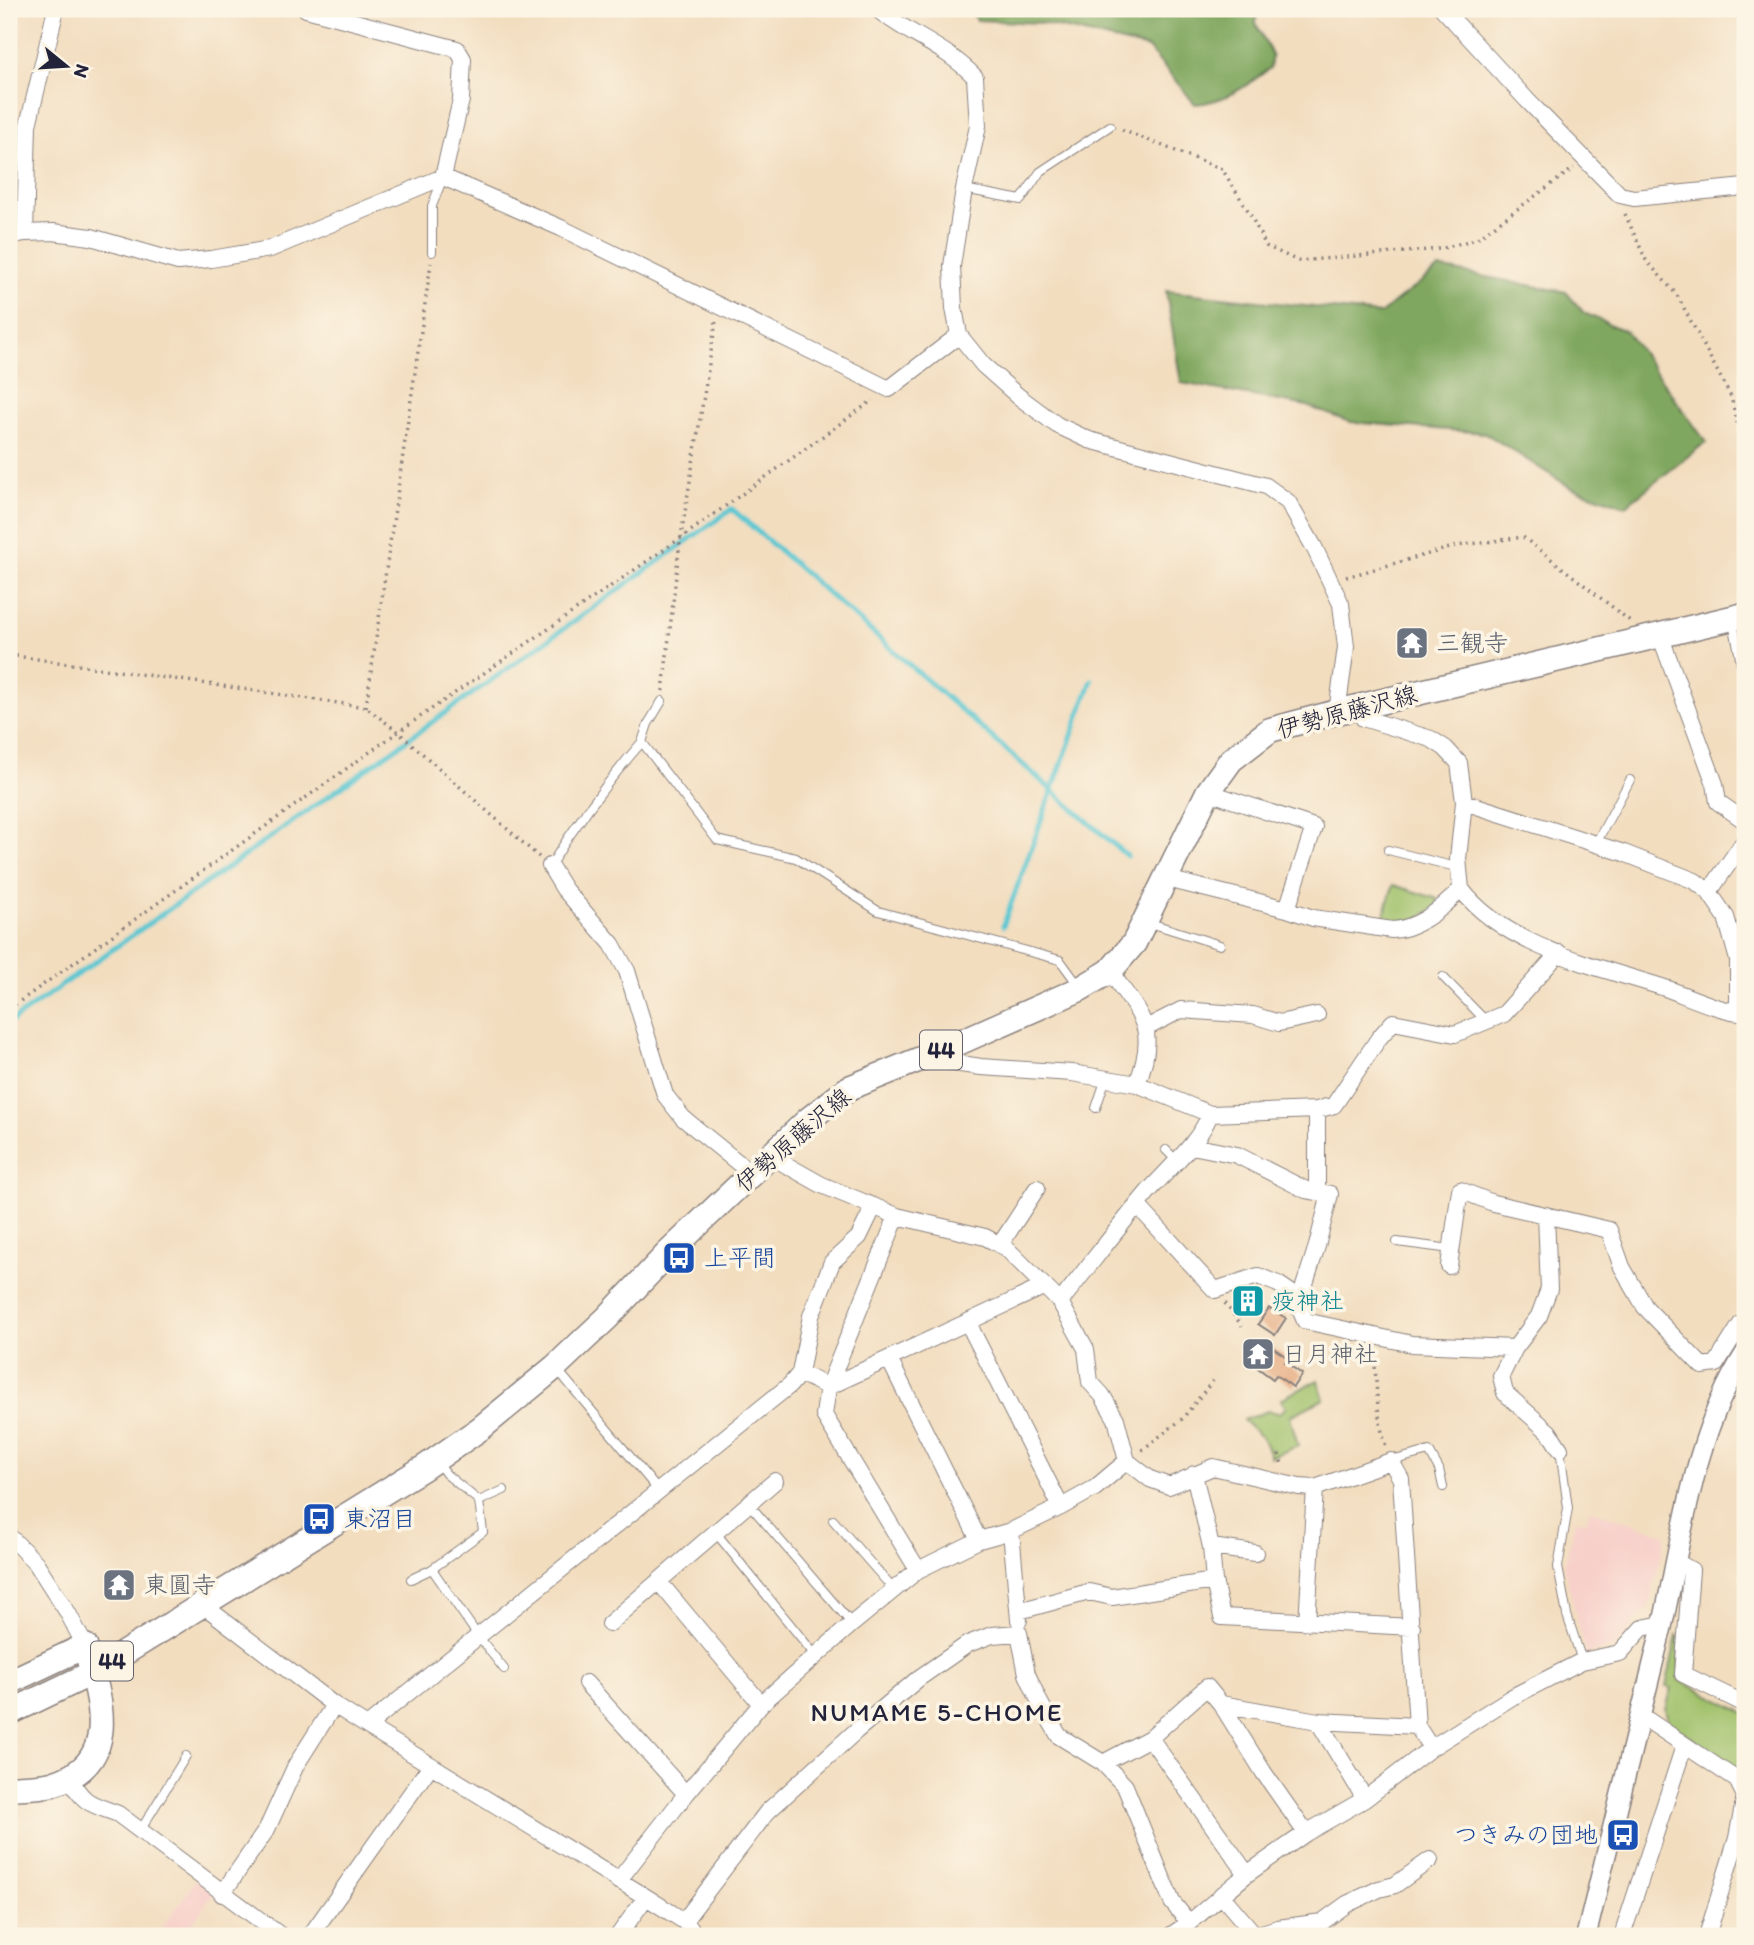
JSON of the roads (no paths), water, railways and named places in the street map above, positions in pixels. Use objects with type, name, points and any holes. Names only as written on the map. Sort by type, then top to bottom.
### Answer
[{"type":"main road","name":"伊勢原藤沢線","points":[[9,1713],[92,1673],[436,1461],[481,1428],[555,1367],[773,1154],[824,1106],[849,1088],[1080,989],[1110,971],[1134,943],[1208,792],[1231,760],[1270,730],[1739,617]]},
{"type":"main road","points":[[9,1682],[85,1646],[101,1712],[99,1743],[89,1764],[70,1777],[50,1784],[9,1788]]},
{"type":"street","points":[[56,9],[28,125],[17,235],[53,232],[91,237],[178,262],[211,259],[270,249],[443,177],[561,228],[889,389],[959,334]]},
{"type":"street","points":[[306,9],[457,48],[463,59],[461,100],[443,177]]},
{"type":"street","points":[[877,9],[957,58],[975,77],[978,125],[964,189],[952,266],[954,308],[959,334],[983,365],[1057,425],[1089,440],[1266,486],[1288,502],[1341,604],[1346,647],[1348,710],[1363,718],[1430,739],[1445,748],[1459,763],[1464,802],[1458,859],[1461,889],[1473,904],[1509,931],[1559,953],[1742,1013],[1738,960],[1726,917],[1709,892],[1695,881],[1624,853],[1464,802]]},
{"type":"street","points":[[1443,9],[1620,195],[1634,198],[1745,187]]},
{"type":"street","points":[[1655,636],[1715,784],[1717,802],[1745,821]]},
{"type":"street","points":[[1208,792],[1314,827],[1287,909]]},
{"type":"street","points":[[1709,892],[1745,840]]},
{"type":"street","points":[[550,866],[564,889],[612,944],[627,971],[666,1095],[683,1118],[752,1174]]},
{"type":"street","points":[[1167,879],[1313,918],[1392,930],[1404,929],[1445,905],[1461,889]]},
{"type":"street","points":[[940,1051],[954,1063],[1072,1073],[1137,1084],[1210,1114],[1317,1110],[1334,1105],[1379,1038],[1393,1022],[1455,1034],[1504,1014],[1559,953]]},
{"type":"street","points":[[1110,971],[1146,1028],[1148,1042],[1145,1062],[1137,1084]]},
{"type":"street","points":[[1146,1028],[1181,1010],[1253,1015],[1279,1023],[1312,1016],[1301,1000]]},
{"type":"street","points":[[1317,1110],[1317,1191]]},
{"type":"street","points":[[1192,1146],[1210,1114]]},
{"type":"street","points":[[1060,1302],[1137,1205],[1171,1155],[1192,1146],[1237,1154],[1306,1190],[1330,1194],[1300,1299],[1304,1321],[1412,1344],[1515,1349]]},
{"type":"street","points":[[773,1154],[781,1162],[822,1185],[897,1216],[985,1237],[1006,1248],[1060,1302],[1086,1349],[1090,1382],[1102,1395],[1116,1419],[1127,1461],[1150,1479],[1169,1486],[1213,1467],[1299,1487],[1315,1488],[1391,1461],[1401,1479],[1417,1726],[1431,1748]]},
{"type":"street","points":[[1000,1245],[1037,1188]]},
{"type":"street","points":[[1449,1266],[1460,1191],[1493,1203],[1609,1230],[1622,1267],[1645,1307],[1702,1366],[1716,1364],[1741,1324],[1745,1326]]},
{"type":"street","points":[[1137,1205],[1215,1290],[1258,1276],[1278,1284],[1300,1299]]},
{"type":"street","points":[[367,1726],[790,1385],[800,1373],[811,1316],[832,1262],[859,1237],[874,1206]]},
{"type":"street","points":[[1546,1215],[1549,1289],[1539,1316],[1515,1349],[1501,1377],[1504,1393],[1549,1432],[1560,1450]]},
{"type":"street","points":[[897,1216],[828,1387],[824,1415],[918,1570]]},
{"type":"street","points":[[828,1387],[1043,1287]]},
{"type":"street","points":[[968,1323],[1061,1507]]},
{"type":"street","points":[[889,1359],[979,1540]]},
{"type":"street","points":[[1586,1936],[1702,1446],[1742,1364]]},
{"type":"street","points":[[800,1373],[828,1387]]},
{"type":"street","points":[[618,1881],[761,1704],[852,1624],[918,1570],[979,1540],[1011,1531],[1061,1507],[1095,1488],[1127,1461]]},
{"type":"street","points":[[1194,1474],[1211,1547],[1214,1581],[1222,1617],[1412,1627]]},
{"type":"street","points":[[609,1623],[775,1481]]},
{"type":"street","points":[[1307,1623],[1315,1488]]},
{"type":"street","points":[[1011,1531],[1019,1611],[1018,1633],[1027,1674],[1040,1703],[1059,1736],[1103,1763],[1125,1786],[1172,1902],[1189,1923]]},
{"type":"street","points":[[9,1536],[36,1563],[85,1646]]},
{"type":"street","points":[[1211,1547],[1255,1553]]},
{"type":"street","points":[[1675,1561],[1691,1570],[1684,1674],[1745,1704]]},
{"type":"street","points":[[1019,1611],[1089,1592],[1126,1601],[1191,1590],[1214,1581]]},
{"type":"street","points":[[659,1582],[761,1704]]},
{"type":"street","points":[[203,1605],[334,1704],[684,1921],[697,1936]]},
{"type":"street","points":[[1170,1936],[1247,1874],[1306,1833],[1364,1799],[1431,1748],[1512,1697],[1581,1661],[1620,1653],[1642,1628],[1662,1624]]},
{"type":"street","points":[[684,1921],[767,1812],[856,1731],[919,1678],[968,1644],[992,1635],[1018,1633]]},
{"type":"street","points":[[586,1683],[629,1720],[686,1794]]},
{"type":"street","points":[[1103,1763],[1150,1738],[1207,1687],[1306,1833]]},
{"type":"street","points":[[222,1894],[267,1829],[296,1765],[334,1704]]},
{"type":"street","points":[[1221,1704],[1318,1721],[1417,1726]]},
{"type":"street","points":[[1640,1715],[1737,1780],[1745,1796],[1741,1839],[1707,1936]]},
{"type":"street","points":[[1318,1721],[1364,1799]]},
{"type":"street","points":[[1150,1738],[1247,1874]]},
{"type":"street","points":[[1622,1936],[1684,1746]]},
{"type":"street","points":[[310,1936],[431,1765]]},
{"type":"street","points":[[70,1777],[78,1796],[118,1814],[281,1936]]},
{"type":"street","points":[[1221,1895],[1256,1936],[1278,1928],[1322,1922],[1347,1904],[1379,1889],[1395,1885],[1430,1860]]},
{"type":"street","points":[[618,1936],[646,1897]]},
{"type":"lane","points":[[964,189],[1021,200],[1040,172],[1110,126]]},
{"type":"lane","points":[[432,252],[432,206],[443,177]]},
{"type":"lane","points":[[1739,617],[1745,684]]},
{"type":"lane","points":[[550,866],[566,839],[617,770],[642,743],[648,724],[662,701]]},
{"type":"lane","points":[[642,743],[717,840],[796,858],[878,911],[1060,960],[1080,989]]},
{"type":"lane","points":[[1594,845],[1630,779]]},
{"type":"lane","points":[[1388,850],[1460,868]]},
{"type":"lane","points":[[1145,921],[1220,945]]},
{"type":"lane","points":[[1443,977],[1486,1021]]},
{"type":"lane","points":[[1096,1108],[1106,1078]]},
{"type":"lane","points":[[1397,1242],[1451,1249]]},
{"type":"lane","points":[[555,1367],[658,1490]]},
{"type":"lane","points":[[1560,1450],[1568,1508],[1558,1567],[1567,1615],[1581,1661]]},
{"type":"lane","points":[[1391,1461],[1429,1451],[1439,1469],[1443,1487]]},
{"type":"lane","points":[[411,1579],[432,1569],[483,1532],[479,1501],[446,1474],[436,1461]]},
{"type":"lane","points":[[479,1501],[504,1490]]},
{"type":"lane","points":[[749,1504],[852,1624]]},
{"type":"lane","points":[[833,1520],[894,1590]]},
{"type":"lane","points":[[716,1533],[815,1655]]},
{"type":"lane","points":[[432,1569],[504,1669]]},
{"type":"lane","points":[[140,1831],[186,1756]]},
{"type":"waterway","points":[[9,1023],[732,509],[1127,856]]},
{"type":"waterway","points":[[1003,926],[1092,680]]},
{"type":"place","name":"三観寺","points":[[1412,643]]},
{"type":"place","name":"上平間","points":[[679,1258]]},
{"type":"place","name":"疫神社","points":[[1248,1301]]},
{"type":"place","name":"日月神社","points":[[1258,1354]]},
{"type":"place","name":"東沼目","points":[[319,1519]]},
{"type":"place","name":"東圓寺","points":[[119,1585]]},
{"type":"place","name":"つきみの団地","points":[[1623,1835]]},
{"type":"district","name":"NUMAME 5-CHOME","points":[[937,1712]]}]
